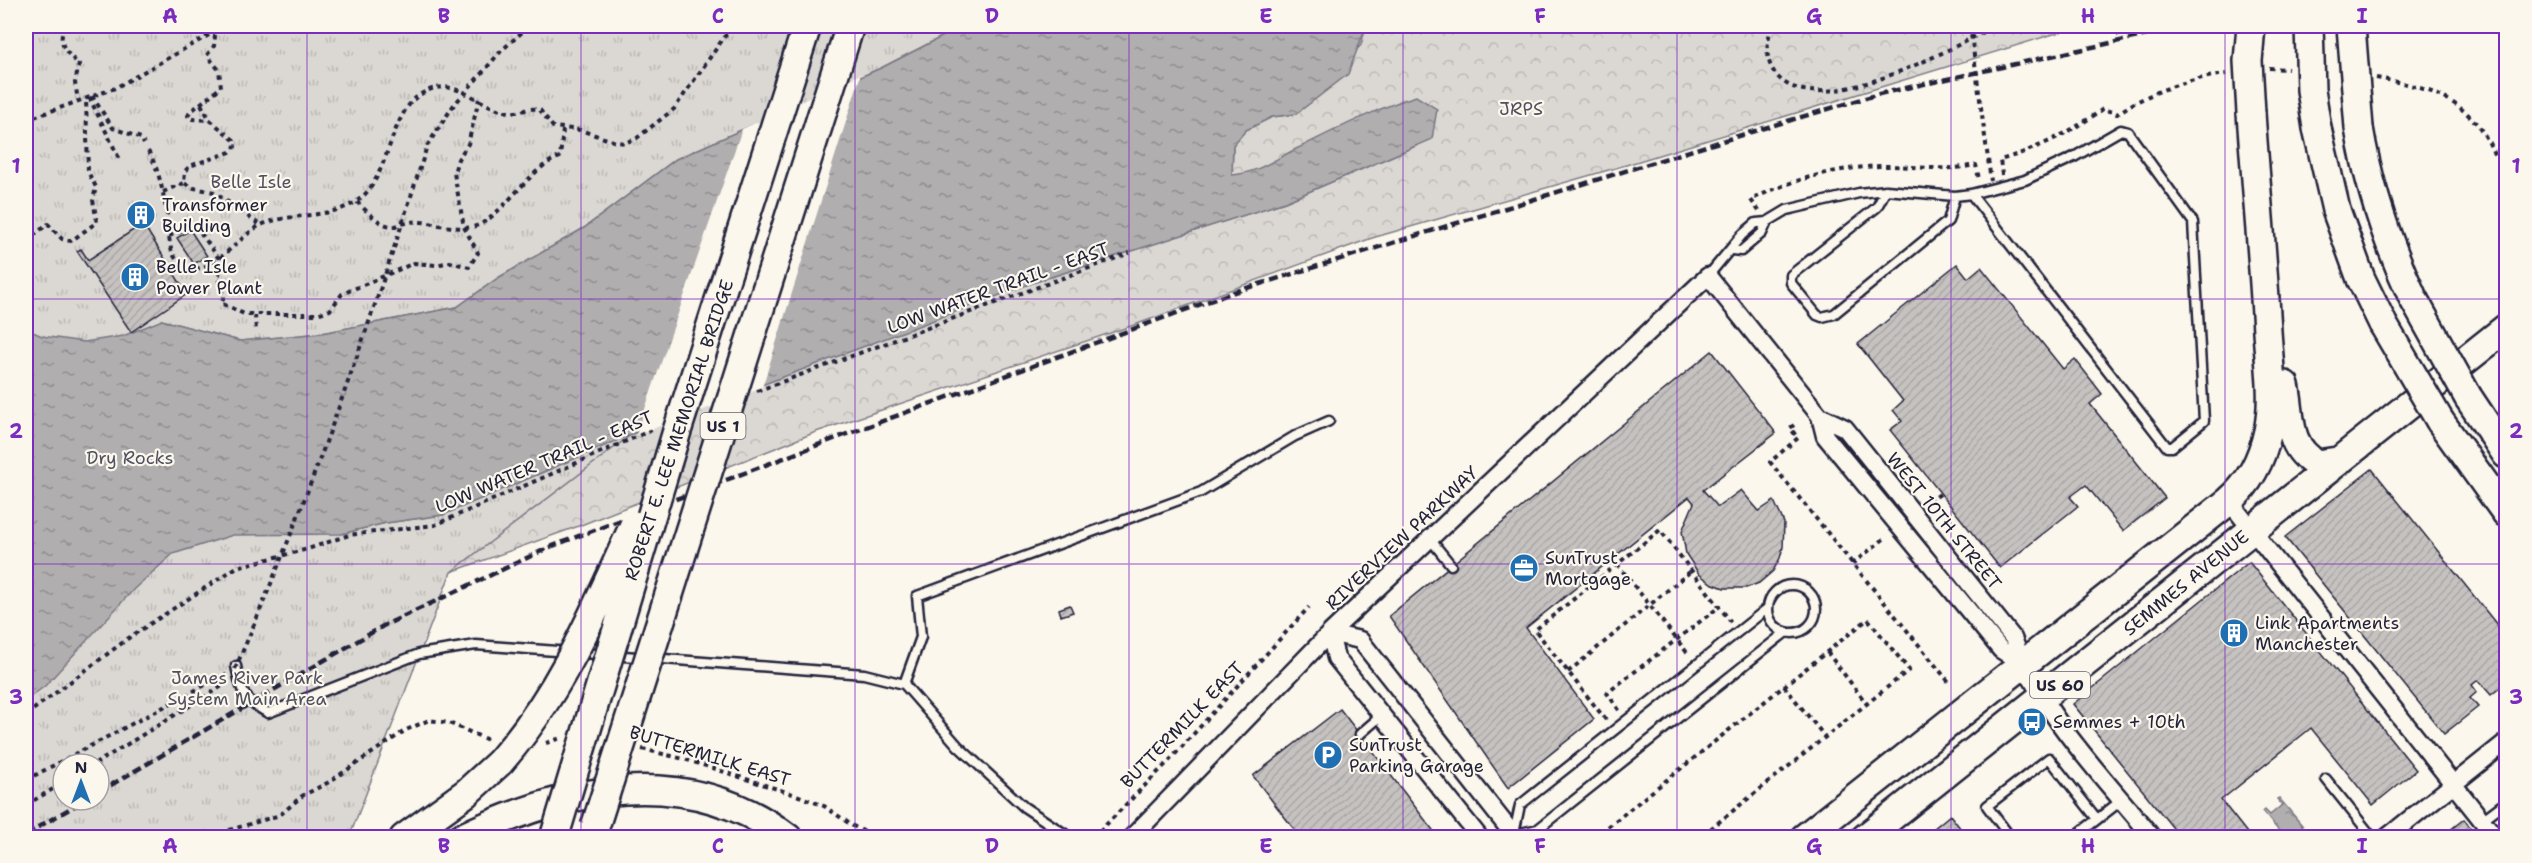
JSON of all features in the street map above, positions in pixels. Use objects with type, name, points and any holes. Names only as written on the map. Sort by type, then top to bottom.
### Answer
[{"type":"main road","name":"ROBERT E. LEE MEMORIAL BRIDGE","points":[[554,836],[669,428],[807,26]]},
{"type":"main road","name":"US 1","points":[[594,834],[850,26]]},
{"type":"main road","name":"US 60","points":[[2229,501],[2250,478],[2259,461],[2268,431],[2271,395],[2248,61],[2251,26]]},
{"type":"main road","points":[[2309,26],[2312,90],[2317,128],[2336,210],[2361,279],[2383,324],[2440,421],[2506,513]]},
{"type":"main road","points":[[2351,26],[2359,128],[2373,197],[2388,245],[2413,298],[2468,398],[2506,454]]},
{"type":"main road","points":[[2265,302],[2287,392],[2293,437],[2307,459],[2317,464],[2337,461]]},
{"type":"main road","name":"SEMMES AVENUE","points":[[1865,837],[2042,700],[2337,461],[2506,328]]},
{"type":"main road","points":[[404,837],[466,793],[495,751],[521,738],[559,683],[669,428]]},
{"type":"main road","name":"SEMMES AVENUE","points":[[1811,835],[2229,501]]},
{"type":"main road","points":[[461,837],[560,798],[594,792],[636,789],[664,790],[710,799],[748,814],[788,837]]},
{"type":"street","name":"WEST 10TH STREET","points":[[1708,276],[1820,416],[1845,428],[2013,638],[2023,664],[2042,700],[2153,837]]},
{"type":"street","name":"RIVERVIEW PARKWAY","points":[[1131,837],[1330,633],[1708,276]]},
{"type":"street","points":[[2229,501],[2496,837]]},
{"type":"street","points":[[1479,837],[1336,658],[1330,633],[1360,640],[1513,836]]},
{"type":"street","points":[[2385,837],[2506,742]]},
{"type":"lane","points":[[1708,276],[1732,250],[1735,241],[1756,223],[1767,222],[1787,210],[1828,199],[1887,190],[1955,196],[1971,194],[2025,180],[2074,157],[2121,130],[2128,132],[2193,222],[2204,420],[2172,447],[2167,447],[1971,194]]},
{"type":"lane","points":[[1887,190],[1877,207],[1791,275],[1791,283],[1817,315],[1822,317],[1834,314],[1948,220],[1955,196]]},
{"type":"lane","points":[[904,684],[921,637],[917,596],[1201,492],[1295,436],[1329,421]]},
{"type":"lane","points":[[1430,538],[1451,565]]},
{"type":"lane","points":[[1768,608],[1775,625],[1786,632],[1797,632],[1811,624],[1816,610],[1812,596],[1800,586],[1785,586],[1773,595],[1768,608],[1520,806],[1513,836],[1538,829],[1786,632]]},
{"type":"lane","points":[[235,668],[241,691],[250,704],[268,713],[420,654],[476,645],[864,674],[904,684],[958,746],[1024,807],[1071,837]]},
{"type":"lane","points":[[1359,734],[1382,716]]},
{"type":"lane","points":[[2011,837],[1987,806],[2049,758],[2097,819]]},
{"type":"lane","points":[[2326,778],[2373,837]]},
{"type":"lane","points":[[2073,837],[2122,799]]},
{"type":"lane","points":[[2482,820],[2506,802]]},
{"type":"path","points":[[66,26],[62,32],[62,44],[65,52],[79,64],[75,83],[78,100]]},
{"type":"path","points":[[210,120],[189,118],[190,112],[221,87],[219,70],[207,55],[214,46],[216,26]]},
{"type":"path","points":[[26,120],[115,88],[225,26]]},
{"type":"path","points":[[111,754],[226,685],[286,548],[387,274],[427,146],[465,92],[502,50],[529,26]]},
{"type":"path","points":[[148,151],[163,192],[173,256],[188,269],[199,270],[260,225],[283,218],[335,212],[357,202],[369,191],[411,102],[433,88],[452,87],[511,113],[528,108],[540,110],[553,127],[563,130],[579,129],[625,143],[637,138],[674,109],[724,36],[738,26]]},
{"type":"path","points":[[1772,26],[1767,47],[1771,67],[1785,83],[1810,91],[1830,90],[1880,79],[1927,61],[1995,26]]},
{"type":"path","points":[[1970,26],[1991,181]]},
{"type":"path","points":[[89,97],[113,128],[141,138],[144,144]]},
{"type":"path","points":[[89,97],[119,158]]},
{"type":"path","points":[[26,241],[48,224],[62,239],[71,241],[97,222],[93,200],[96,187],[88,172],[89,97]]},
{"type":"path","points":[[169,236],[192,227],[198,229],[223,268],[218,278],[224,297],[221,303],[244,314],[317,314],[330,310],[342,294],[414,263],[436,265],[450,261],[469,267],[478,253],[464,227],[454,173],[458,159],[468,144],[479,99]]},
{"type":"path","points":[[184,183],[185,171],[189,166],[230,152],[235,147],[230,134],[210,120],[201,104]]},
{"type":"path","points":[[357,202],[379,221],[392,227],[420,221],[447,228],[473,227],[487,219],[548,161],[560,157],[563,130]]},
{"type":"path","points":[[163,192],[184,183],[194,188],[214,192],[260,225]]},
{"type":"path","name":"LOW WATER TRAIL - EAST","points":[[751,393],[1130,253]]},
{"type":"path","points":[[255,315],[256,332]]},
{"type":"path","points":[[1794,425],[1790,428],[1798,438],[1770,462],[1949,682]]},
{"type":"path","name":"LOW WATER TRAIL - EAST","points":[[26,715],[130,637],[237,567],[308,549],[349,535],[435,525],[530,481],[573,465],[631,436],[669,428]]},
{"type":"path","points":[[1929,502],[1940,494]]},
{"type":"path","points":[[1719,606],[1607,693],[1619,710],[1605,721],[1535,630],[1660,530],[1719,606],[1738,632]]},
{"type":"path","points":[[1852,564],[1885,538]]},
{"type":"path","points":[[1617,564],[1690,656]]},
{"type":"path","points":[[1568,672],[1692,571]]},
{"type":"path","name":"BUTTERMILK EAST","points":[[1093,837],[1169,761],[1309,607]]},
{"type":"path","points":[[1594,837],[1868,619],[1909,670],[1699,837]]},
{"type":"path","points":[[1827,652],[1867,704]]},
{"type":"path","points":[[26,780],[235,668]]},
{"type":"path","points":[[1784,686],[1825,737]]},
{"type":"path","points":[[203,837],[280,815],[302,796],[329,782],[406,730],[429,720],[449,723],[495,751]]},
{"type":"path","points":[[538,745],[568,736]]},
{"type":"path","name":"BUTTERMILK EAST","points":[[632,746],[684,759],[799,796],[824,806],[853,826],[877,837]]},
{"type":"path","points":[[26,805],[51,790]]},
{"type":"green space","points":[[26,26],[963,26],[883,67],[676,159],[584,228],[498,278],[457,307],[322,333],[240,341],[162,320],[341,534],[386,523],[443,515],[632,434],[451,572],[349,838],[26,837]]},
{"type":"green space","name":"JRPS","points":[[1366,26],[2080,26],[1626,165],[1372,238],[1140,323],[816,432],[576,527],[451,572],[632,434],[1029,284],[1285,202],[1432,139],[1293,151],[1260,170],[1232,176],[1233,145],[1246,130],[1272,117],[1296,114],[1361,45]]},
{"type":"water","points":[[963,26],[1366,26],[1348,74],[1296,114],[1272,117],[1246,130],[1233,145],[1232,175],[1257,169],[1355,120],[1416,96],[1437,109],[1432,139],[1285,202],[1029,284],[632,434],[443,515],[386,523],[341,534],[233,535],[173,554],[134,589],[45,686],[26,700],[26,329],[42,336],[84,342],[123,336],[162,320],[240,341],[322,333],[457,307],[498,278],[584,228],[676,159],[883,67]]},
{"type":"water","points":[[2279,798],[2312,837],[2284,837],[2263,812],[2265,810],[2270,815],[2282,805],[2277,799]]},
{"type":"pier","points":[[861,74],[762,388],[636,435],[742,129]]},
{"type":"building","name":"Transformer Building","points":[[139,204],[151,221],[144,227],[133,208]]},
{"type":"building","name":"Belle Isle Power Plant","points":[[133,208],[187,294],[131,332],[77,251],[81,249],[88,260],[138,227],[131,217]]},
{"type":"building","points":[[190,230],[207,256],[194,264],[177,238]]},
{"type":"building","points":[[1957,264],[1968,278],[1981,267],[2063,369],[2075,359],[2102,394],[2090,404],[2165,498],[2123,531],[2086,485],[2070,497],[2078,506],[2000,568],[1890,430],[1902,421],[1893,410],[1903,401],[1858,344]]},
{"type":"building","name":"SunTrust Mortgage","points":[[1712,351],[1776,433],[1703,490],[1718,507],[1741,490],[1759,511],[1774,501],[1784,523],[1780,558],[1773,571],[1759,583],[1746,588],[1724,588],[1711,583],[1699,574],[1686,554],[1682,531],[1694,503],[1689,497],[1526,628],[1594,719],[1508,788],[1389,616]]},
{"type":"building","points":[[2372,469],[2506,636],[2506,683],[2491,695],[2478,680],[2472,685],[2477,692],[2470,698],[2478,707],[2444,734],[2285,537]]},
{"type":"building","name":"Link Apartments Manchester","points":[[2249,562],[2416,770],[2373,805],[2311,728],[2221,800],[2251,838],[2181,838],[2073,704]]},
{"type":"building","points":[[1070,605],[1073,612],[1061,616],[1059,609]]},
{"type":"building","name":"SunTrust Parking Garage","points":[[1340,709],[1439,838],[1301,838],[1253,776]]},
{"type":"building","points":[[1950,815],[1968,838],[1922,838]]},
{"type":"building","points":[[2464,819],[2478,838],[2440,838]]},
{"type":"railway","points":[[2117,34],[2142,26]]},
{"type":"railway","points":[[111,785],[383,626],[550,547],[839,437],[1234,292],[1879,94],[2188,26]]},
{"type":"railway","points":[[26,834],[64,812]]},
{"type":"place","name":"Transformer Building","points":[[141,215]]},
{"type":"place","name":"Belle Isle Power Plant","points":[[135,277]]},
{"type":"place","name":"SunTrust Mortgage","points":[[1524,568]]},
{"type":"place","name":"Link Apartments Manchester","points":[[2234,633]]},
{"type":"place","name":"Semmes + 10th","points":[[2032,722]]},
{"type":"place","name":"SunTrust Parking Garage","points":[[1328,755]]},
{"type":"park label","name":"Belle Isle","points":[[251,182]]},
{"type":"park label","name":"Dry Rocks","points":[[130,458]]},
{"type":"park label","name":"James River Park System Main Area","points":[[247,688]]}]
